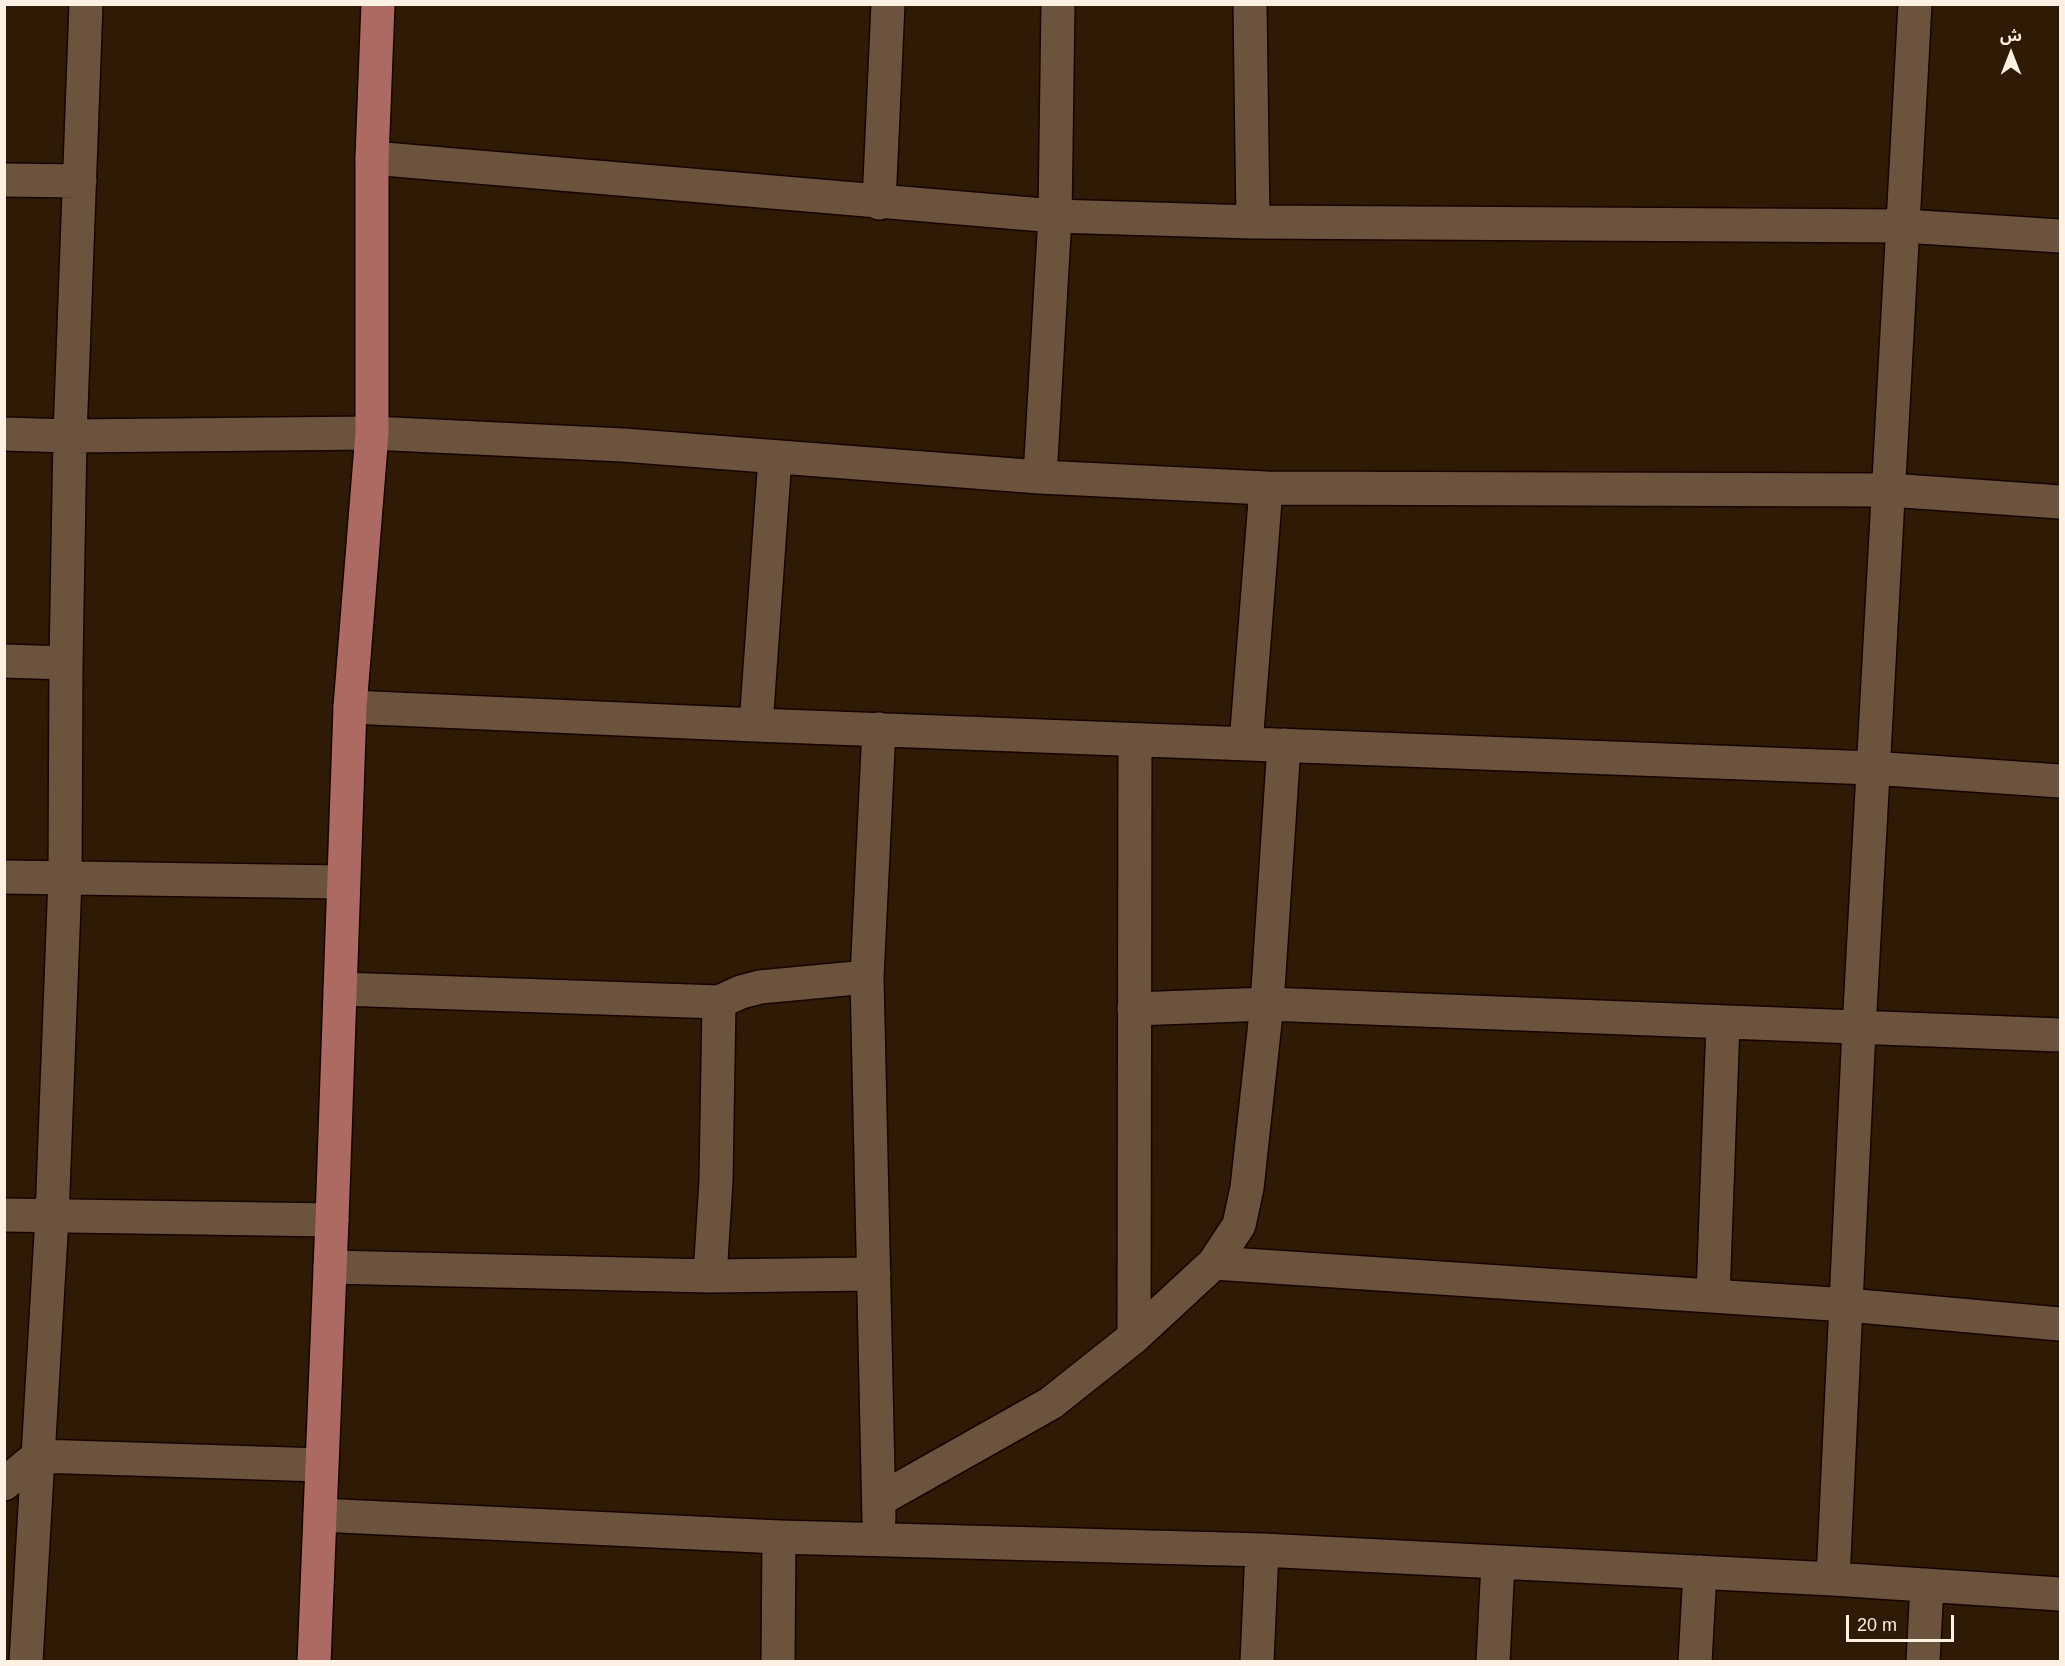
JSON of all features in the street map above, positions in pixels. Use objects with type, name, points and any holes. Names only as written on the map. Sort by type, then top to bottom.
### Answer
[{"type":"main road","points":[[314,1662],[350,707],[372,433],[372,158],[378,4]]},
{"type":"street","points":[[26,1662],[52,1217],[65,879],[70,436],[86,4]]},
{"type":"street","points":[[879,202],[888,4]]},
{"type":"street","points":[[1040,477],[1055,216],[1058,4]]},
{"type":"street","points":[[1250,4],[1253,222]]},
{"type":"street","points":[[1833,1579],[1872,768],[1915,4]]},
{"type":"street","points":[[372,158],[1055,216],[1253,222],[1904,226],[2061,236]]},
{"type":"street","points":[[4,180],[80,181]]},
{"type":"street","points":[[4,434],[70,436],[372,433],[623,445],[1040,477],[1266,488],[1889,490],[2061,502]]},
{"type":"street","points":[[756,725],[775,458]]},
{"type":"street","points":[[1246,744],[1266,488]]},
{"type":"street","points":[[4,661],[66,663]]},
{"type":"street","points":[[350,707],[1872,768],[2061,781]]},
{"type":"street","points":[[879,729],[867,977],[880,1539]]},
{"type":"street","points":[[1134,1337],[1135,740]]},
{"type":"street","points":[[879,1500],[1051,1403],[1134,1337],[1214,1263],[1239,1225],[1247,1188],[1267,1004],[1284,745]]},
{"type":"street","points":[[4,877],[343,882]]},
{"type":"street","points":[[340,989],[719,1002],[741,992],[760,987],[867,977]]},
{"type":"street","points":[[710,1276],[716,1181],[719,1002]]},
{"type":"street","points":[[1134,1009],[1267,1004],[1859,1029],[2061,1035]]},
{"type":"street","points":[[1713,1296],[1723,1023]]},
{"type":"street","points":[[4,1215],[332,1220]]},
{"type":"street","points":[[1214,1263],[1847,1305],[2061,1324]]},
{"type":"street","points":[[330,1267],[710,1276],[874,1274]]},
{"type":"street","points":[[4,1484],[38,1456],[321,1465]]},
{"type":"street","points":[[320,1515],[779,1537],[1262,1550],[1833,1579],[2061,1594]]},
{"type":"street","points":[[778,1662],[779,1537]]},
{"type":"street","points":[[1257,1662],[1262,1550]]},
{"type":"street","points":[[1493,1662],[1498,1563]]},
{"type":"street","points":[[1695,1662],[1700,1572]]},
{"type":"street","points":[[1923,1662],[1927,1585]]}]
